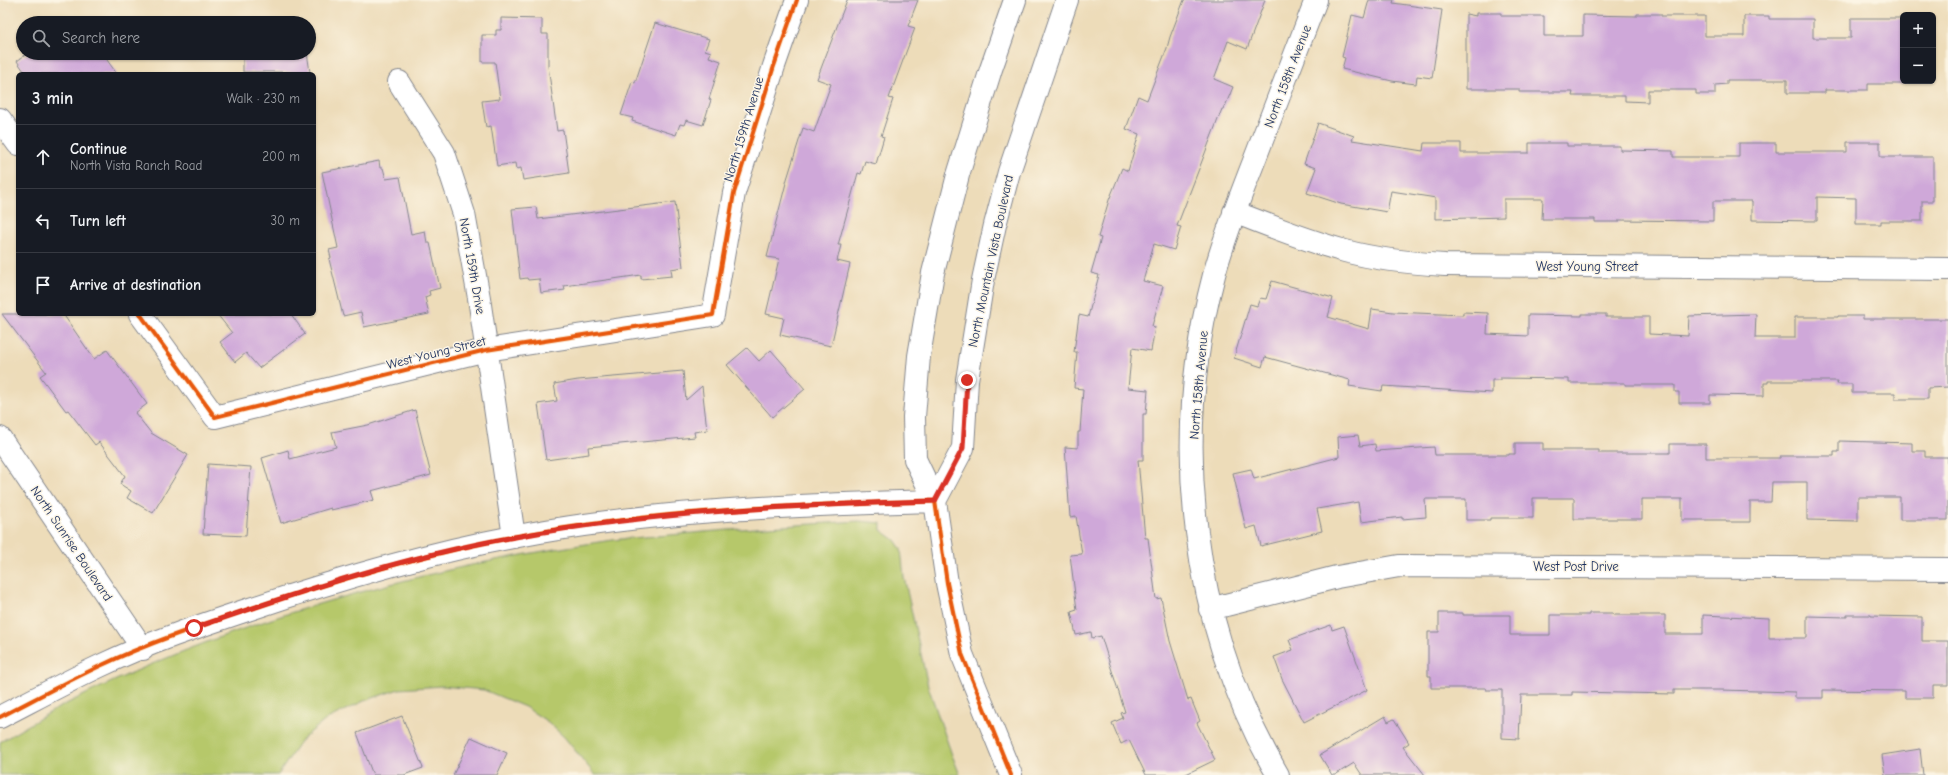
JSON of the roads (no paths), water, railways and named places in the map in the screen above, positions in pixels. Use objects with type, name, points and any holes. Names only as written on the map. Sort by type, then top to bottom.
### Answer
[{"type":"street","name":"North 159th Avenue","points":[[713,315],[734,192],[797,0]]},
{"type":"street","points":[[1011,775],[962,654],[947,583],[935,501],[915,459],[914,417],[919,356],[933,273],[958,175],[988,77],[1015,0]]},
{"type":"street","name":"North Mountain Vista Boulevard","points":[[935,501],[963,448],[967,380],[983,280],[995,225],[1009,172],[1067,0]]},
{"type":"street","name":"North 158th Avenue","points":[[1278,775],[1262,747],[1233,683],[1210,609],[1199,554],[1193,496],[1192,464],[1194,398],[1207,303],[1216,268],[1234,212],[1316,0]]},
{"type":"street","name":"North 159th Drive","points":[[399,82],[444,153],[464,214],[471,245],[514,537]]},
{"type":"street","points":[[0,119],[16,141]]},
{"type":"street","name":"West Young Street","points":[[1234,212],[1286,232],[1345,251],[1411,263],[1453,265],[1948,269]]},
{"type":"street","name":"West Young Street","points":[[141,316],[215,417],[486,350],[713,315]]},
{"type":"street","name":"North Sunrise Boulevard","points":[[0,438],[143,649]]},
{"type":"street","points":[[0,718],[102,665],[194,628],[360,573],[432,555],[514,537],[665,515],[785,506],[935,501]]},
{"type":"street","name":"West Post Drive","points":[[1210,609],[1344,575],[1399,566],[1948,570]]}]
